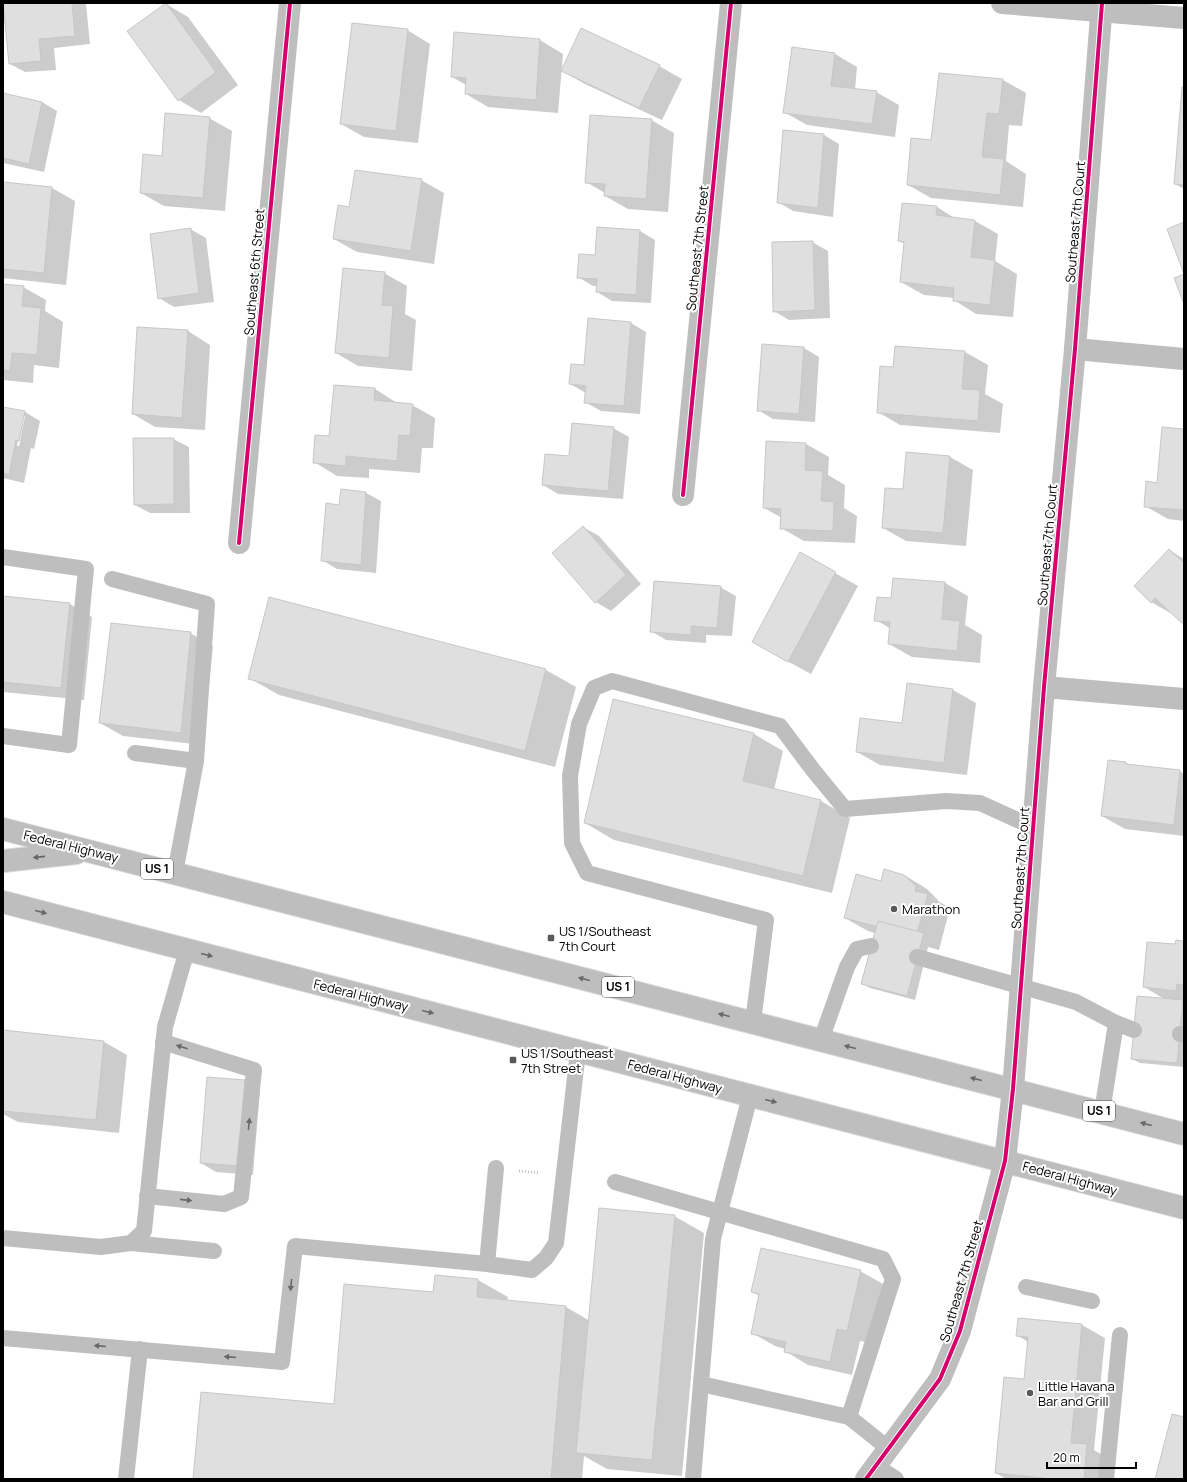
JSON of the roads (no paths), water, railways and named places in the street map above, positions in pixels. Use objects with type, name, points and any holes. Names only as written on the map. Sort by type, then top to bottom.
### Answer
[{"type":"street","name":"Southeast 6th Street","points":[[239,543],[290,3]]},
{"type":"street","name":"Southeast 7th Street","points":[[683,495],[731,3]]},
{"type":"street","points":[[1002,3],[1102,7],[1184,18]]},
{"type":"street","name":"Southeast 7th Court","points":[[1014,1089],[1044,687],[1075,349],[1102,7]]},
{"type":"street","points":[[1075,349],[1184,359]]},
{"type":"street","points":[[1044,687],[1184,699]]},
{"type":"street","name":"Federal Highway","points":[[3,829],[1184,1134]]},
{"type":"street","points":[[3,861],[92,852]]},
{"type":"street","name":"Federal Highway","points":[[3,902],[1184,1208]]},
{"type":"street","name":"Southeast 7th Street","points":[[871,1472],[940,1379],[960,1331],[1005,1161],[1014,1089]]},
{"type":"lane","points":[[3,558],[86,569],[69,745],[3,736]]},
{"type":"lane","points":[[112,579],[207,604],[196,761],[175,873]]},
{"type":"lane","points":[[753,1022],[766,920],[587,873],[572,843],[570,776],[579,724],[594,688],[612,681],[780,726],[845,809],[946,801],[980,803],[1033,827]]},
{"type":"lane","points":[[134,753],[196,761]]},
{"type":"lane","points":[[821,1040],[847,967],[857,949],[871,946]]},
{"type":"lane","points":[[131,1243],[144,1231],[166,1022],[187,950]]},
{"type":"lane","points":[[917,957],[1076,1002],[1116,1023],[1134,1030]]},
{"type":"lane","points":[[1102,1112],[1116,1023]]},
{"type":"lane","points":[[147,1196],[224,1204],[242,1197],[254,1070],[164,1042]]},
{"type":"lane","points":[[3,1338],[282,1362],[295,1246],[487,1264],[532,1270],[546,1258],[556,1244],[578,1051]]},
{"type":"lane","points":[[693,1479],[713,1239],[750,1096]]},
{"type":"lane","points":[[487,1264],[496,1168]]},
{"type":"lane","points":[[616,1182],[884,1259],[893,1279],[849,1417]]},
{"type":"lane","points":[[3,1238],[101,1247],[131,1243],[214,1251]]},
{"type":"lane","points":[[1026,1287],[1092,1301]]},
{"type":"lane","points":[[1106,1479],[1120,1335]]},
{"type":"lane","points":[[126,1479],[140,1349]]},
{"type":"lane","points":[[701,1384],[849,1417],[889,1448]]},
{"type":"lane","points":[[871,1472],[896,1479]]},
{"type":"place","name":"Marathon","points":[[894,909]]},
{"type":"place","name":"US 1/Southeast 7th Court","points":[[551,938]]},
{"type":"place","name":"US 1/Southeast 7th Street","points":[[513,1060]]},
{"type":"place","name":"Little Havana Bar and Grill","points":[[1030,1393]]}]
